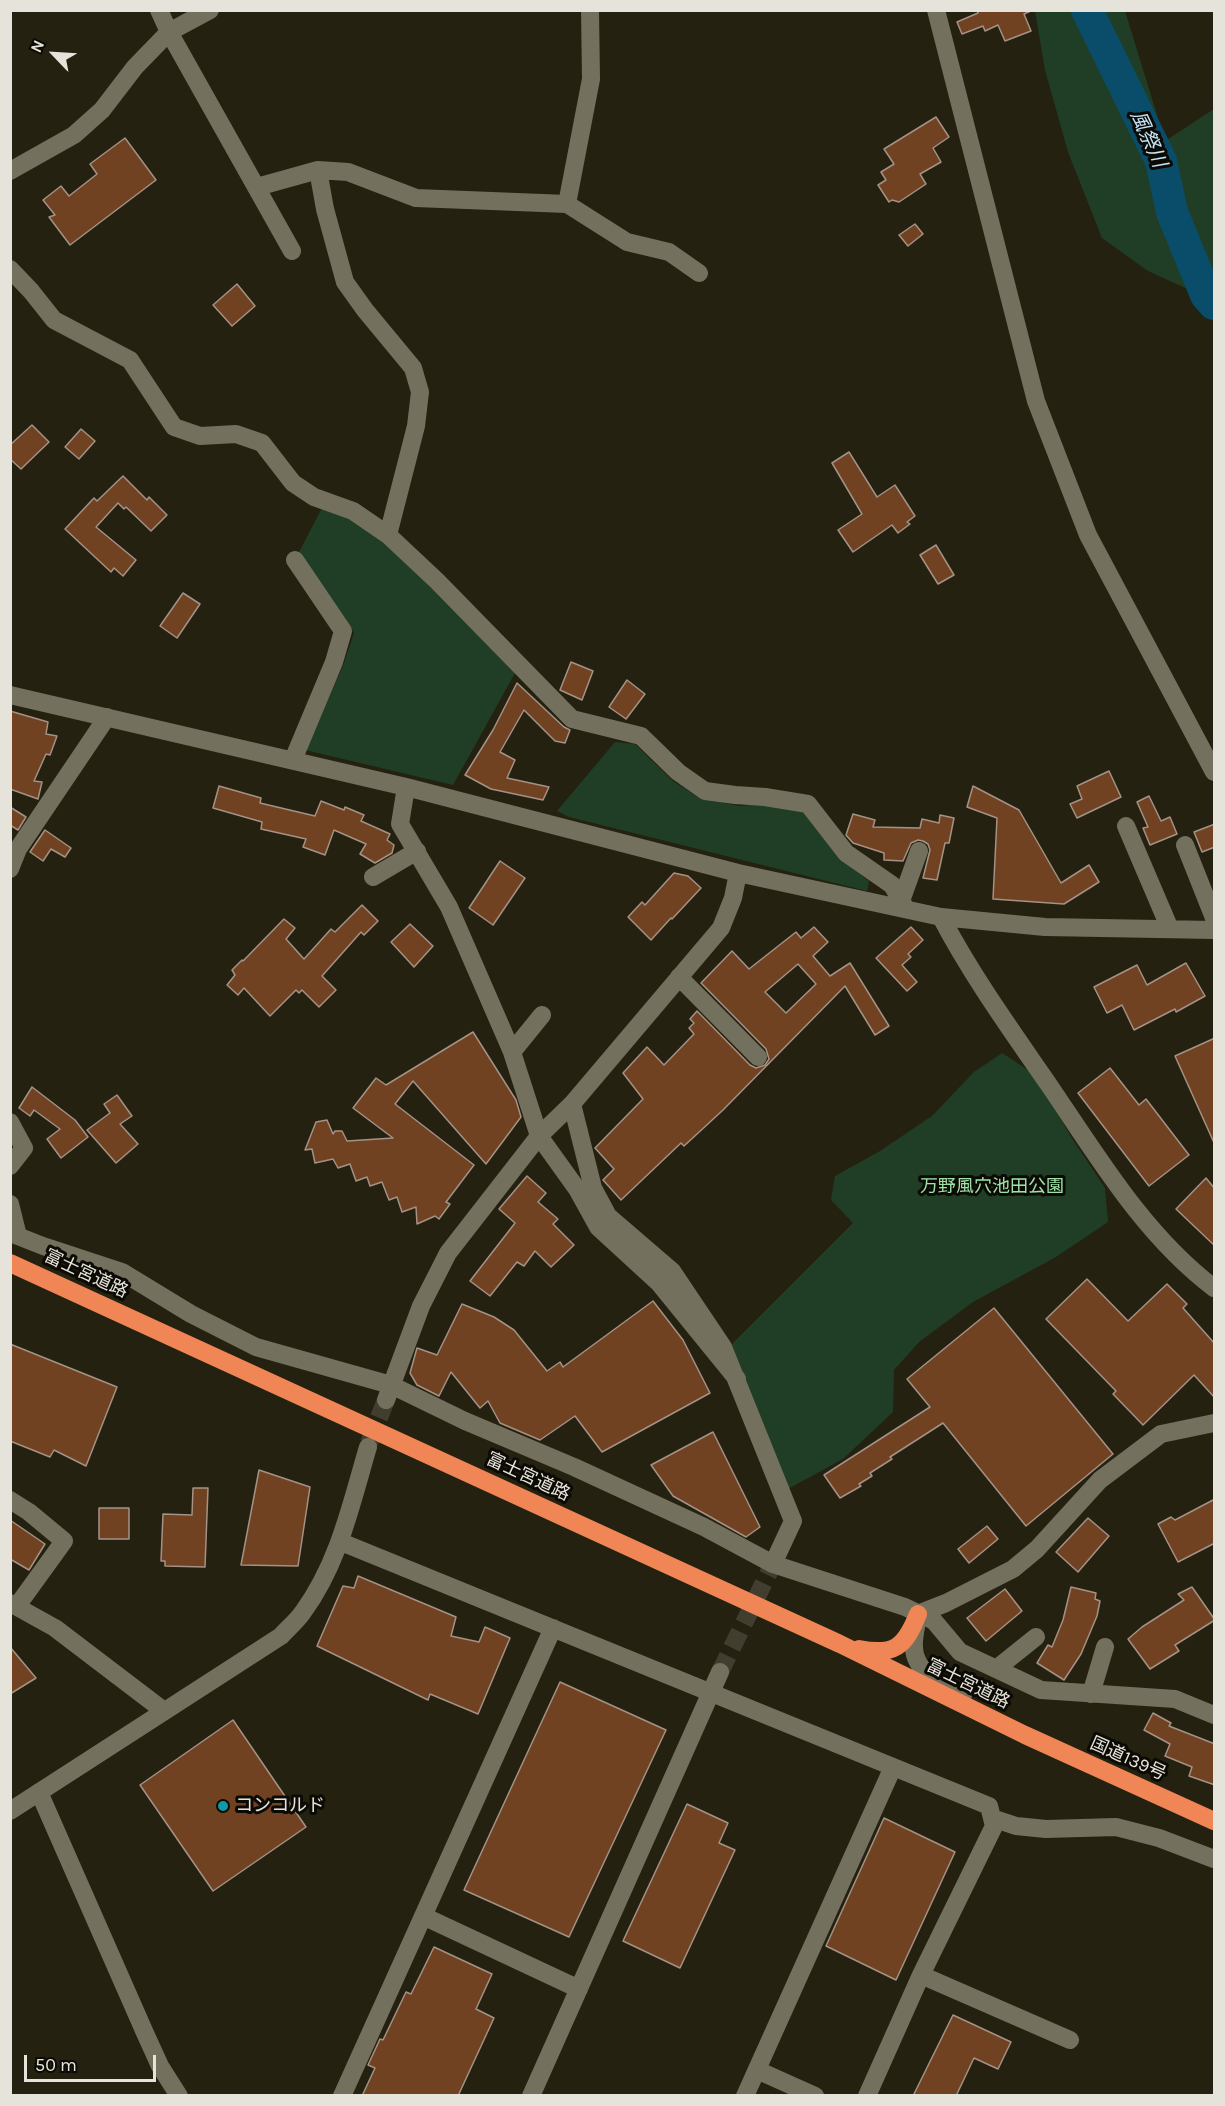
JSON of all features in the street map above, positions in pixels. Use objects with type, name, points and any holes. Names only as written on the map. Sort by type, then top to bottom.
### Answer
[{"type":"highway","name":"富士宮道路","points":[[10,1263],[840,1644],[1025,1735]]},
{"type":"highway","points":[[840,1644],[885,1652],[895,1647],[911,1632],[918,1614]]},
{"type":"highway","name":"国道139号","points":[[1025,1735],[1215,1821]]},
{"type":"street","points":[[159,10],[169,33],[292,251]]},
{"type":"street","points":[[10,171],[74,135],[102,110],[135,67],[169,33],[210,10]]},
{"type":"street","points":[[567,204],[591,80],[590,10]]},
{"type":"street","points":[[936,10],[1036,401],[1088,535],[1215,772]]},
{"type":"street","points":[[256,187],[318,170],[348,172],[416,198],[567,204],[627,242],[669,252],[699,273]]},
{"type":"street","points":[[318,170],[325,209],[345,282],[413,368],[420,392],[416,426],[388,534]]},
{"type":"street","points":[[10,269],[54,320],[130,360],[174,427],[200,436],[236,434],[262,443],[293,483],[314,497],[352,511],[388,534],[572,719],[640,736],[678,772],[705,791],[808,804],[846,853],[892,885],[904,905]]},
{"type":"street","points":[[293,759],[334,662],[343,631],[296,560]]},
{"type":"street","points":[[10,695],[293,759],[738,873],[904,905],[941,917],[1045,927],[1215,930]]},
{"type":"street","points":[[10,869],[18,849],[107,717]]},
{"type":"street","points":[[406,787],[400,824],[449,907],[512,1052],[539,1136],[577,1189],[598,1227],[659,1283],[737,1379]]},
{"type":"street","points":[[1126,826],[1170,929]]},
{"type":"street","points":[[1185,845],[1215,918]]},
{"type":"street","points":[[904,905],[919,851]]},
{"type":"street","points":[[373,877],[417,852]]},
{"type":"street","points":[[389,1393],[421,1306],[448,1253],[539,1136],[572,1104],[721,928],[733,898],[738,873]]},
{"type":"street","points":[[941,917],[963,959],[1112,1178],[1148,1226],[1188,1268],[1215,1288]]},
{"type":"street","points":[[679,977],[758,1057]]},
{"type":"street","points":[[512,1052],[542,1015]]},
{"type":"street","points":[[572,1104],[593,1188],[608,1216],[672,1271],[723,1347],[737,1379],[793,1521],[773,1564]]},
{"type":"street","points":[[10,1122],[24,1148],[10,1166]]},
{"type":"street","points":[[10,1204],[14,1234],[122,1272],[191,1314],[256,1347],[389,1393],[704,1527],[773,1564],[906,1607],[934,1621],[960,1652],[1041,1690],[1175,1699],[1215,1715]]},
{"type":"street","points":[[918,1614],[946,1603],[1013,1569],[1037,1549],[1100,1480],[1161,1434],[1215,1423]]},
{"type":"street","points":[[10,1811],[281,1636],[302,1614],[320,1586],[341,1542],[368,1447]]},
{"type":"street","points":[[10,1500],[30,1512],[64,1541],[14,1604],[55,1628],[165,1711]]},
{"type":"street","points":[[341,1542],[989,1806],[994,1826],[921,1975],[867,2096]]},
{"type":"street","points":[[918,1614],[914,1649],[919,1664],[931,1678],[1003,1718],[1025,1735]]},
{"type":"street","points":[[342,2096],[552,1628]]},
{"type":"street","points":[[996,1669],[1036,1637]]},
{"type":"street","points":[[1091,1694],[1105,1647]]},
{"type":"street","points":[[531,2096],[720,1672]]},
{"type":"street","points":[[746,2096],[893,1767]]},
{"type":"street","points":[[39,1792],[170,2091]]},
{"type":"street","points":[[992,1818],[1017,1826],[1046,1829],[1116,1827],[1148,1835],[1215,1859]]},
{"type":"street","points":[[423,1916],[579,1989]]},
{"type":"street","points":[[921,1975],[1070,2040]]},
{"type":"street","points":[[757,2070],[814,2096]]},
{"type":"green space","points":[[1035,11],[1125,11],[1165,141],[1214,109],[1214,301],[1148,271],[1102,238],[1068,152],[1045,70]]},
{"type":"green space","points":[[322,508],[352,520],[384,539],[515,673],[453,785],[305,750],[343,666],[354,633],[299,552]]},
{"type":"green space","points":[[615,742],[635,744],[673,781],[701,799],[740,806],[764,804],[804,811],[840,858],[869,881],[867,891],[569,817],[557,811]]},
{"type":"green space","name":"万野風穴池田公園","points":[[1002,1053],[1034,1074],[1105,1188],[1108,1222],[1056,1257],[973,1302],[919,1342],[894,1370],[893,1412],[843,1459],[786,1490],[730,1346],[853,1223],[831,1200],[835,1176],[880,1151],[932,1116],[974,1072]]},
{"type":"building","points":[[977,10],[1033,10],[1024,14],[1031,31],[1005,41],[998,25],[985,31],[983,26],[962,34],[957,22],[978,13]]},
{"type":"building","points":[[936,117],[949,137],[933,148],[941,162],[920,174],[926,184],[899,202],[892,200],[889,202],[878,185],[886,180],[881,172],[894,164],[884,149]]},
{"type":"building","points":[[125,138],[156,180],[70,245],[49,217],[55,215],[43,200],[61,186],[69,196],[97,174],[90,164]]},
{"type":"building","points":[[915,224],[923,234],[908,246],[899,235]]},
{"type":"building","points":[[237,284],[255,306],[232,326],[213,305]]},
{"type":"building","points":[[32,425],[49,442],[21,469],[10,459],[10,445]]},
{"type":"building","points":[[81,429],[95,441],[79,459],[65,447]]},
{"type":"building","points":[[849,452],[877,497],[895,485],[915,516],[907,522],[910,524],[898,533],[892,525],[853,552],[838,530],[862,514],[832,463]]},
{"type":"building","points":[[123,476],[147,500],[149,497],[167,515],[151,531],[126,507],[124,509],[118,503],[96,527],[136,560],[123,576],[114,568],[111,572],[65,529],[94,498],[97,501]]},
{"type":"building","points":[[936,545],[954,575],[938,584],[920,555]]},
{"type":"building","points":[[183,593],[200,604],[177,638],[160,626]]},
{"type":"building","points":[[571,662],[593,671],[582,700],[560,690]]},
{"type":"building","points":[[627,680],[645,694],[626,719],[609,707]]},
{"type":"building","points":[[517,683],[570,730],[565,743],[555,741],[524,710],[500,752],[515,760],[507,778],[549,787],[543,800],[491,789],[465,775],[493,730]]},
{"type":"building","points":[[10,711],[48,722],[46,734],[57,736],[50,755],[46,754],[34,781],[42,782],[38,799],[10,789]]},
{"type":"building","points":[[1109,771],[1121,797],[1077,818],[1070,804],[1082,799],[1077,786]]},
{"type":"building","points":[[219,786],[261,798],[260,803],[315,816],[321,801],[344,810],[345,807],[364,815],[361,821],[390,834],[387,840],[394,845],[392,853],[375,863],[360,854],[366,844],[334,830],[325,855],[303,847],[306,839],[261,829],[262,822],[213,808]]},
{"type":"building","points":[[973,786],[1019,810],[1061,883],[1089,865],[1099,882],[1064,904],[993,899],[997,818],[967,807]]},
{"type":"building","points":[[1149,796],[1161,821],[1170,817],[1177,834],[1150,845],[1143,828],[1148,827],[1137,802]]},
{"type":"building","points":[[10,807],[26,817],[18,830],[10,825]]},
{"type":"building","points":[[853,814],[875,820],[873,827],[920,828],[922,819],[939,823],[940,815],[954,818],[949,843],[945,843],[937,880],[923,878],[930,850],[928,844],[923,841],[918,840],[911,843],[903,861],[884,860],[884,853],[853,843],[846,835]]},
{"type":"building","points":[[1215,824],[1215,847],[1202,852],[1194,832]]},
{"type":"building","points":[[45,830],[71,848],[65,857],[51,849],[43,861],[30,852]]},
{"type":"building","points":[[500,861],[525,878],[493,925],[469,908]]},
{"type":"building","points":[[674,873],[688,876],[701,888],[651,940],[628,917],[642,902],[645,905]]},
{"type":"building","points":[[362,905],[378,921],[364,935],[361,932],[322,976],[336,990],[319,1007],[302,990],[299,993],[296,990],[270,1016],[244,988],[238,995],[227,985],[235,975],[232,970],[284,919],[295,928],[286,939],[304,959],[331,929],[335,932]]},
{"type":"building","points":[[410,924],[433,946],[414,967],[391,942]]},
{"type":"building","points":[[814,927],[828,942],[813,956],[830,976],[850,963],[889,1026],[875,1035],[845,986],[723,1110],[684,1146],[681,1143],[621,1200],[603,1180],[614,1169],[595,1148],[643,1099],[623,1073],[647,1047],[664,1065],[694,1034],[689,1028],[694,1023],[690,1019],[697,1011],[750,1065],[756,1068],[765,1065],[769,1059],[766,1049],[701,983],[732,951],[749,969],[796,932],[801,938]],"holes":[[[798,964],[816,984],[786,1013],[765,992]]]},
{"type":"building","points":[[911,927],[923,940],[908,954],[911,957],[902,965],[917,982],[907,991],[876,958]]},
{"type":"building","points":[[1186,963],[1205,996],[1176,1012],[1175,1009],[1134,1030],[1122,1005],[1107,1013],[1094,987],[1137,965],[1147,985]]},
{"type":"building","points":[[473,1032],[516,1100],[521,1117],[486,1164],[413,1081],[395,1104],[474,1165],[446,1202],[450,1204],[439,1219],[435,1216],[417,1224],[416,1207],[402,1212],[397,1197],[389,1200],[382,1182],[370,1186],[367,1177],[356,1181],[350,1164],[338,1168],[333,1159],[315,1163],[312,1149],[305,1150],[316,1122],[327,1120],[333,1134],[335,1131],[342,1131],[347,1141],[393,1138],[353,1108],[376,1078],[386,1085]]},
{"type":"building","points":[[1215,1038],[1215,1145],[1175,1056]]},
{"type":"building","points":[[1110,1068],[1139,1105],[1146,1099],[1189,1155],[1149,1186],[1078,1093]]},
{"type":"building","points":[[32,1087],[75,1120],[88,1137],[61,1158],[47,1139],[60,1129],[34,1110],[30,1116],[19,1108]]},
{"type":"building","points":[[117,1095],[132,1116],[120,1124],[138,1144],[116,1163],[87,1130],[110,1113],[104,1104]]},
{"type":"building","points":[[527,1176],[546,1193],[538,1202],[558,1219],[553,1224],[574,1245],[551,1267],[535,1251],[524,1266],[517,1262],[490,1296],[470,1281],[515,1223],[499,1209]]},
{"type":"building","points":[[1206,1178],[1215,1189],[1215,1246],[1176,1209]]},
{"type":"building","points":[[1087,1279],[1128,1321],[1167,1284],[1187,1304],[1183,1308],[1215,1344],[1215,1398],[1194,1375],[1143,1425],[1113,1394],[1116,1391],[1046,1319]]},
{"type":"building","points":[[653,1301],[683,1340],[710,1393],[602,1452],[575,1416],[540,1440],[500,1423],[488,1401],[480,1408],[451,1372],[439,1396],[417,1385],[410,1373],[417,1348],[437,1355],[462,1304],[494,1317],[514,1330],[547,1371],[560,1362],[563,1367]]},
{"type":"building","points":[[994,1308],[1113,1454],[1026,1526],[943,1423],[890,1457],[892,1459],[870,1473],[872,1476],[859,1484],[861,1486],[840,1498],[824,1475],[930,1407],[907,1379]]},
{"type":"building","points":[[10,1344],[117,1387],[86,1466],[54,1450],[50,1457],[10,1441]]},
{"type":"building","points":[[713,1432],[760,1527],[746,1537],[673,1496],[651,1465]]},
{"type":"building","points":[[259,1470],[310,1487],[298,1566],[241,1565]]},
{"type":"building","points":[[193,1488],[208,1488],[205,1567],[165,1566],[165,1561],[161,1561],[163,1514],[192,1515]]},
{"type":"building","points":[[1215,1499],[1215,1543],[1178,1562],[1158,1524],[1171,1517],[1175,1520]]},
{"type":"building","points":[[99,1508],[129,1508],[129,1539],[99,1539]]},
{"type":"building","points":[[1088,1518],[1109,1536],[1078,1572],[1056,1552]]},
{"type":"building","points":[[10,1520],[45,1544],[29,1570],[10,1559]]},
{"type":"building","points":[[987,1526],[998,1539],[969,1563],[958,1549]]},
{"type":"building","points":[[358,1576],[456,1617],[451,1636],[479,1642],[485,1627],[510,1638],[478,1714],[430,1694],[428,1700],[317,1646],[343,1586],[354,1588]]},
{"type":"building","points":[[1071,1587],[1096,1593],[1095,1599],[1100,1601],[1097,1616],[1081,1654],[1064,1680],[1037,1663],[1048,1645],[1052,1647],[1063,1620]]},
{"type":"building","points":[[1192,1587],[1215,1620],[1175,1645],[1179,1651],[1150,1669],[1128,1639],[1142,1627],[1184,1600],[1178,1594]]},
{"type":"building","points":[[1005,1589],[1022,1611],[986,1641],[967,1618]]},
{"type":"building","points":[[10,1647],[36,1678],[10,1694]]},
{"type":"building","points":[[560,1682],[666,1730],[569,1937],[464,1890]]},
{"type":"building","points":[[1153,1713],[1171,1723],[1169,1726],[1215,1744],[1215,1785],[1189,1776],[1192,1767],[1165,1756],[1170,1744],[1144,1730]]},
{"type":"building","name":"コンコルド","points":[[233,1720],[306,1827],[213,1891],[140,1785]]},
{"type":"building","points":[[687,1804],[728,1823],[719,1843],[735,1850],[680,1968],[623,1941]]},
{"type":"building","points":[[884,1818],[955,1852],[896,1980],[826,1946]]},
{"type":"building","points":[[434,1947],[492,1974],[476,2009],[494,2018],[458,2096],[362,2096],[375,2068],[368,2065],[380,2039],[383,2040],[406,1992],[411,1994]]},
{"type":"building","points":[[953,2015],[1011,2042],[998,2069],[974,2058],[956,2096],[913,2096]]},
{"type":"waterway","name":"風祭川","points":[[1087,10],[1161,161],[1172,212],[1206,295],[1214,304]]},
{"type":"tunnel","points":[[369,1443],[386,1400]]},
{"type":"tunnel","points":[[720,1672],[773,1564]]},
{"type":"place","name":"コンコルド","points":[[223,1806]]}]
